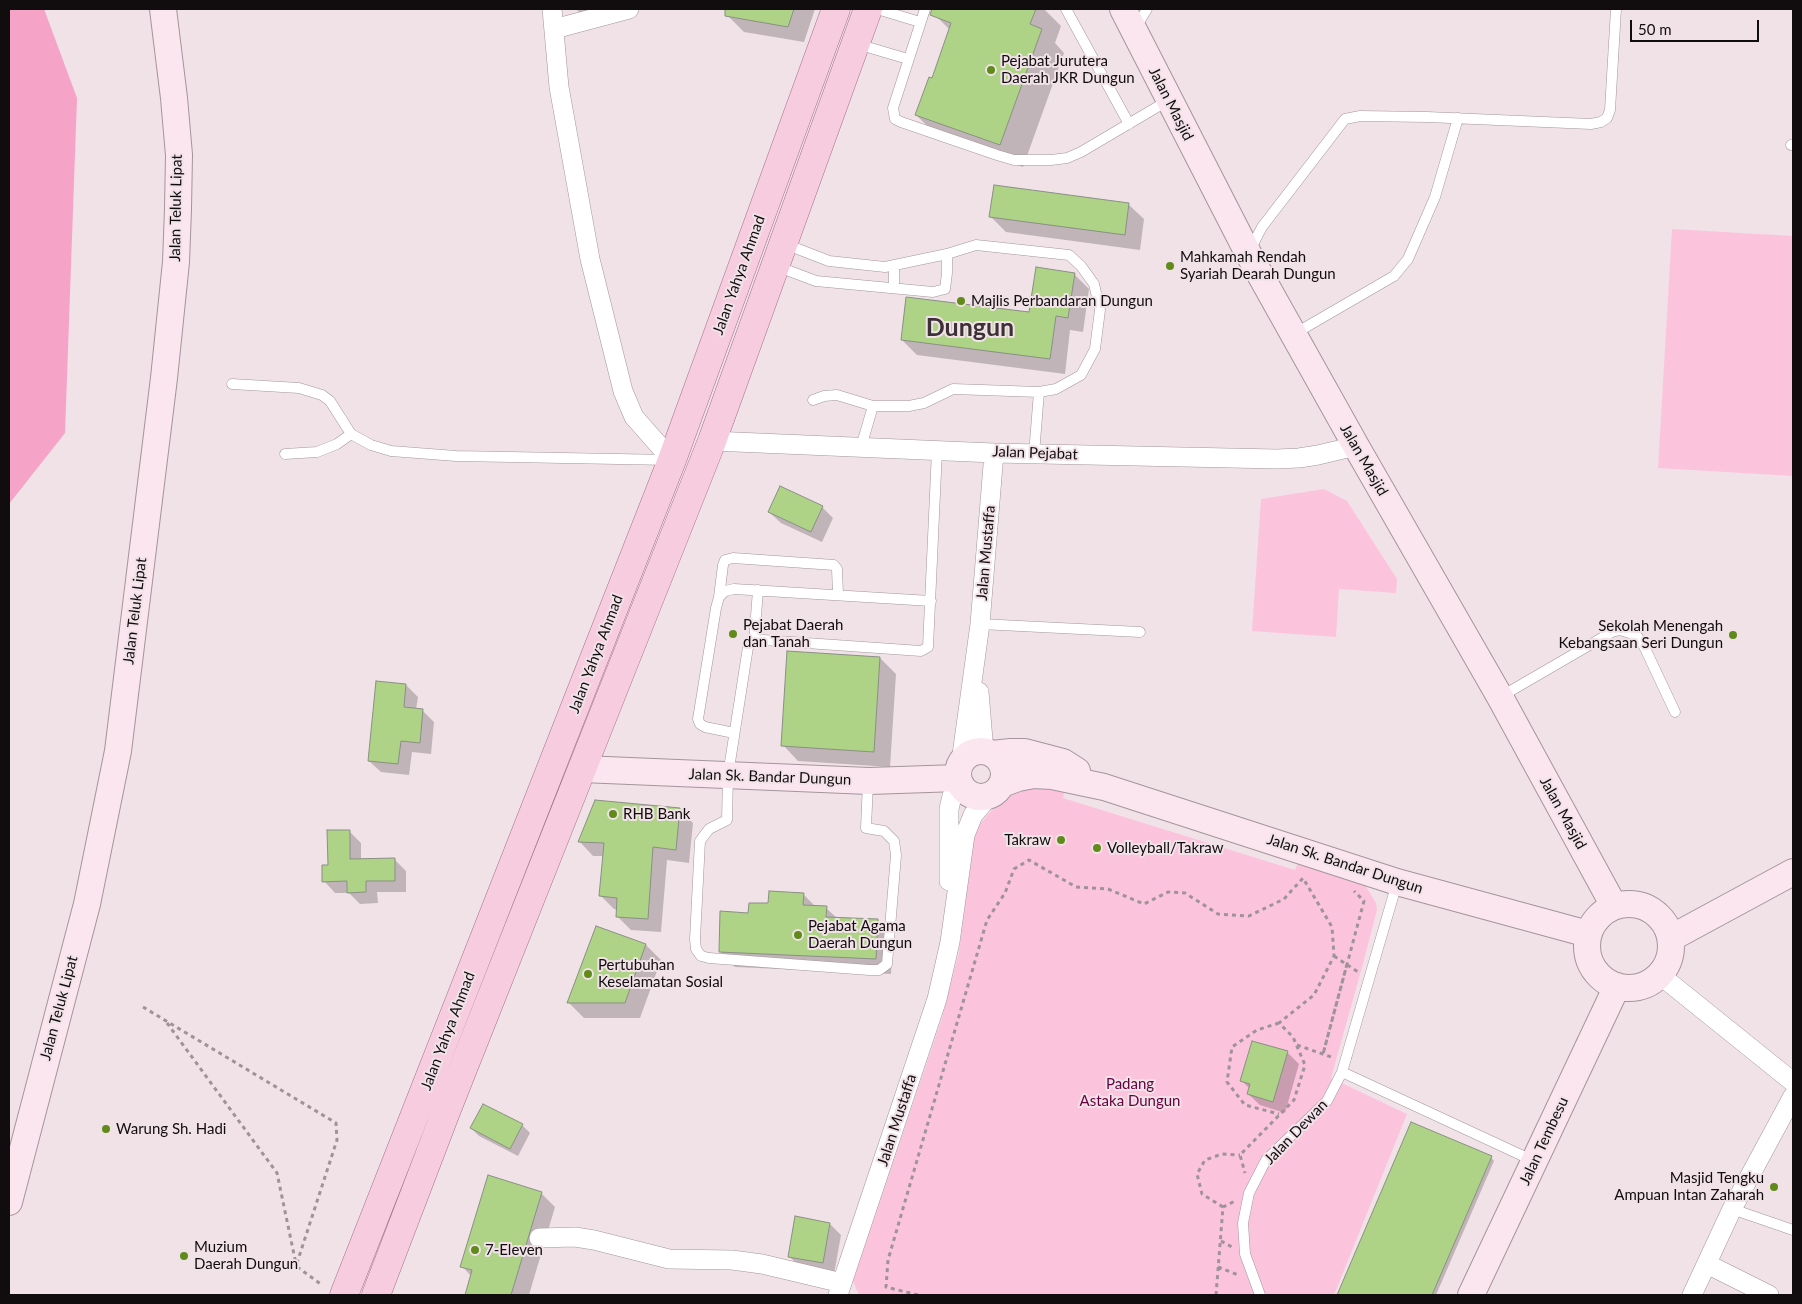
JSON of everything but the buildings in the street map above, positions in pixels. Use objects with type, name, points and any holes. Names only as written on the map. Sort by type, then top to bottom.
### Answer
[{"type":"main road","name":"Jalan Yahya Ahmad","points":[[333,1290],[672,460],[836,9]]},
{"type":"main road","name":"Jalan Yahya Ahmad","points":[[383,1287],[447,1109],[712,441],[868,9]]},
{"type":"street","name":"Jalan Teluk Lipat","points":[[9,1202],[87,904],[118,751],[164,378],[176,262],[178,155],[164,9]]},
{"type":"street","points":[[552,9],[559,87],[590,259],[623,391],[634,417],[672,460]]},
{"type":"street","points":[[554,29],[629,9]]},
{"type":"street","name":"Jalan Masjid","points":[[1135,16],[1169,100],[1248,253],[1500,697],[1614,906]]},
{"type":"street","name":"Jalan Pejabat","points":[[712,441],[1034,454],[1299,458],[1318,456],[1356,446]]},
{"type":"street","name":"Jalan Mustaffa","points":[[950,942],[949,809],[952,796],[971,766],[976,654],[994,452]]},
{"type":"street","name":"Jalan Sk. Bandar Dungun","points":[[582,769],[868,781],[971,766],[1011,752],[1026,752],[1063,762],[1104,787]]},
{"type":"street","points":[[998,760],[1003,767],[1004,776],[996,790],[982,798],[966,792],[971,766],[998,760]]},
{"type":"street","name":"Jalan Sk. Bandar Dungun","points":[[996,790],[1018,778],[1034,774],[1104,787],[1398,882],[1588,934]]},
{"type":"street","name":"Jalan Mustaffa","points":[[840,1289],[936,999],[950,942],[966,835],[973,815],[996,790]]},
{"type":"street","points":[[1671,938],[1793,872]]},
{"type":"street","points":[[1632,904],[1650,909],[1664,921],[1671,938],[1670,958],[1660,975],[1647,984],[1632,988],[1617,986],[1602,978],[1592,966],[1587,950],[1588,934],[1594,922],[1602,913],[1614,906],[1632,904]]},
{"type":"street","points":[[1660,975],[1793,1082]]},
{"type":"street","name":"Jalan Tembesu","points":[[1472,1295],[1617,986]]},
{"type":"street","points":[[1692,1295],[1732,1209],[1793,1096]]},
{"type":"street","points":[[539,1238],[575,1237],[594,1240],[668,1259],[732,1260],[762,1264],[840,1289]]},
{"type":"street","points":[[1707,1264],[1769,1295]]},
{"type":"lane","points":[[877,9],[920,22]]},
{"type":"lane","points":[[924,9],[893,108],[896,119],[997,156],[1014,160],[1052,160],[1067,158],[1081,152],[1169,100]]},
{"type":"lane","points":[[1066,9],[1129,124]]},
{"type":"lane","points":[[1248,253],[1262,227],[1345,119],[1360,116],[1591,124],[1601,122],[1607,118],[1610,110],[1616,9]]},
{"type":"lane","points":[[856,44],[908,60]]},
{"type":"lane","points":[[1294,334],[1394,276],[1408,259],[1435,197],[1458,118]]},
{"type":"lane","points":[[780,255],[884,267],[947,254],[976,245],[1069,254],[1081,266],[1094,284],[1100,310],[1095,349],[1081,375],[1056,389],[1039,392],[953,390],[924,403],[909,406],[873,406],[837,395],[824,396],[813,400]]},
{"type":"lane","points":[[780,255],[816,281],[933,292],[944,289],[947,254]]},
{"type":"lane","points":[[894,265],[894,288]]},
{"type":"lane","points":[[232,384],[300,388],[322,395],[330,401],[351,434],[372,446],[391,451],[437,454],[672,460]]},
{"type":"lane","points":[[1034,454],[1039,392]]},
{"type":"lane","points":[[861,447],[873,406]]},
{"type":"lane","points":[[285,454],[317,452],[337,444],[351,434]]},
{"type":"lane","points":[[868,781],[866,828],[884,831],[894,841],[896,855],[887,964],[880,970],[868,970],[701,956],[696,949],[700,841],[709,829],[727,820],[728,775],[748,647],[754,642],[763,640],[921,651],[928,647],[937,450]]},
{"type":"lane","points":[[734,733],[705,727],[700,724],[698,719],[725,560],[733,558],[834,565],[837,569],[838,594]]},
{"type":"lane","points":[[719,597],[726,591],[734,589],[931,601]]},
{"type":"lane","points":[[754,642],[758,590]]},
{"type":"lane","points":[[980,624],[1140,632]]},
{"type":"lane","points":[[1500,697],[1612,632],[1620,630],[1636,635],[1643,644],[1674,712]]},
{"type":"lane","name":"Jalan Dewan","points":[[1260,1295],[1246,1254],[1243,1224],[1248,1192],[1266,1160],[1327,1102],[1342,1072],[1398,882]]},
{"type":"lane","points":[[1342,1072],[1535,1161]]},
{"type":"lane","points":[[1732,1209],[1793,1230]]},
{"type":"path","points":[[918,1295],[886,1287],[888,1260],[987,920],[1005,893],[1014,869],[1029,860],[1076,887],[1108,889],[1144,904],[1168,892],[1185,892],[1218,914],[1249,916],[1284,899],[1303,878],[1332,927],[1334,956],[1314,995],[1278,1023],[1257,1030],[1232,1047],[1227,1082],[1245,1105],[1279,1114]]},
{"type":"path","points":[[1322,1054],[1364,901],[1354,890],[1362,871]]},
{"type":"path","points":[[1334,956],[1369,979]]},
{"type":"path","points":[[1322,1054],[1347,964]]},
{"type":"path","points":[[143,1007],[336,1123],[337,1140],[296,1266]]},
{"type":"path","points":[[165,1020],[276,1174],[296,1266],[333,1290]]},
{"type":"path","points":[[1224,1207],[1202,1194],[1197,1174],[1205,1160],[1222,1154],[1240,1155],[1294,1100],[1305,1065],[1293,1037],[1278,1023]]},
{"type":"path","points":[[1296,1045],[1345,1061]]},
{"type":"path","points":[[1240,1155],[1246,1178]]},
{"type":"path","points":[[1224,1207],[1239,1199]]},
{"type":"path","points":[[1216,1295],[1224,1207]]},
{"type":"green space","points":[[1672,229],[1793,236],[1793,476],[1658,468]]},
{"type":"green space","points":[[1324,489],[1347,501],[1397,579],[1396,593],[1339,589],[1336,637],[1252,631],[1261,499]]},
{"type":"green space","name":"Padang Astaka Dungun","points":[[1037,784],[1065,788],[1063,798],[1295,870],[1299,860],[1362,880],[1376,903],[1377,910],[1331,1078],[1407,1114],[1334,1295],[860,1295],[858,1293],[853,1281],[941,1021],[959,952],[974,836],[980,824],[989,813],[1007,797]]},
{"type":"shaded area","points":[[9,9],[44,9],[77,98],[65,433],[9,504]]},
{"type":"place","name":"Pejabat Jurutera Daerah JKR Dungun","points":[[991,70]]},
{"type":"place","name":"Mahkamah Rendah Syariah Dearah Dungun","points":[[1170,266]]},
{"type":"place","name":"Majlis Perbandaran Dungun","points":[[961,301]]},
{"type":"place","name":"Pejabat Daerah dan Tanah","points":[[733,634]]},
{"type":"place","name":"Sekolah Menengah Kebangsaan Seri Dungun","points":[[1733,635]]},
{"type":"place","name":"RHB Bank","points":[[613,814]]},
{"type":"place","name":"Takraw","points":[[1061,840]]},
{"type":"place","name":"Volleyball/Takraw","points":[[1097,848]]},
{"type":"place","name":"Pejabat Agama Daerah Dungun","points":[[798,935]]},
{"type":"place","name":"Pertubuhan Keselamatan Sosial","points":[[588,974]]},
{"type":"place","name":"Warung Sh. Hadi","points":[[106,1129]]},
{"type":"place","name":"Masjid Tengku Ampuan Intan Zaharah","points":[[1774,1187]]},
{"type":"place","name":"7-Eleven","points":[[475,1250]]},
{"type":"place","name":"Muzium Daerah Dungun","points":[[184,1256]]},
{"type":"district","name":"Dungun","points":[[970,328]]}]
